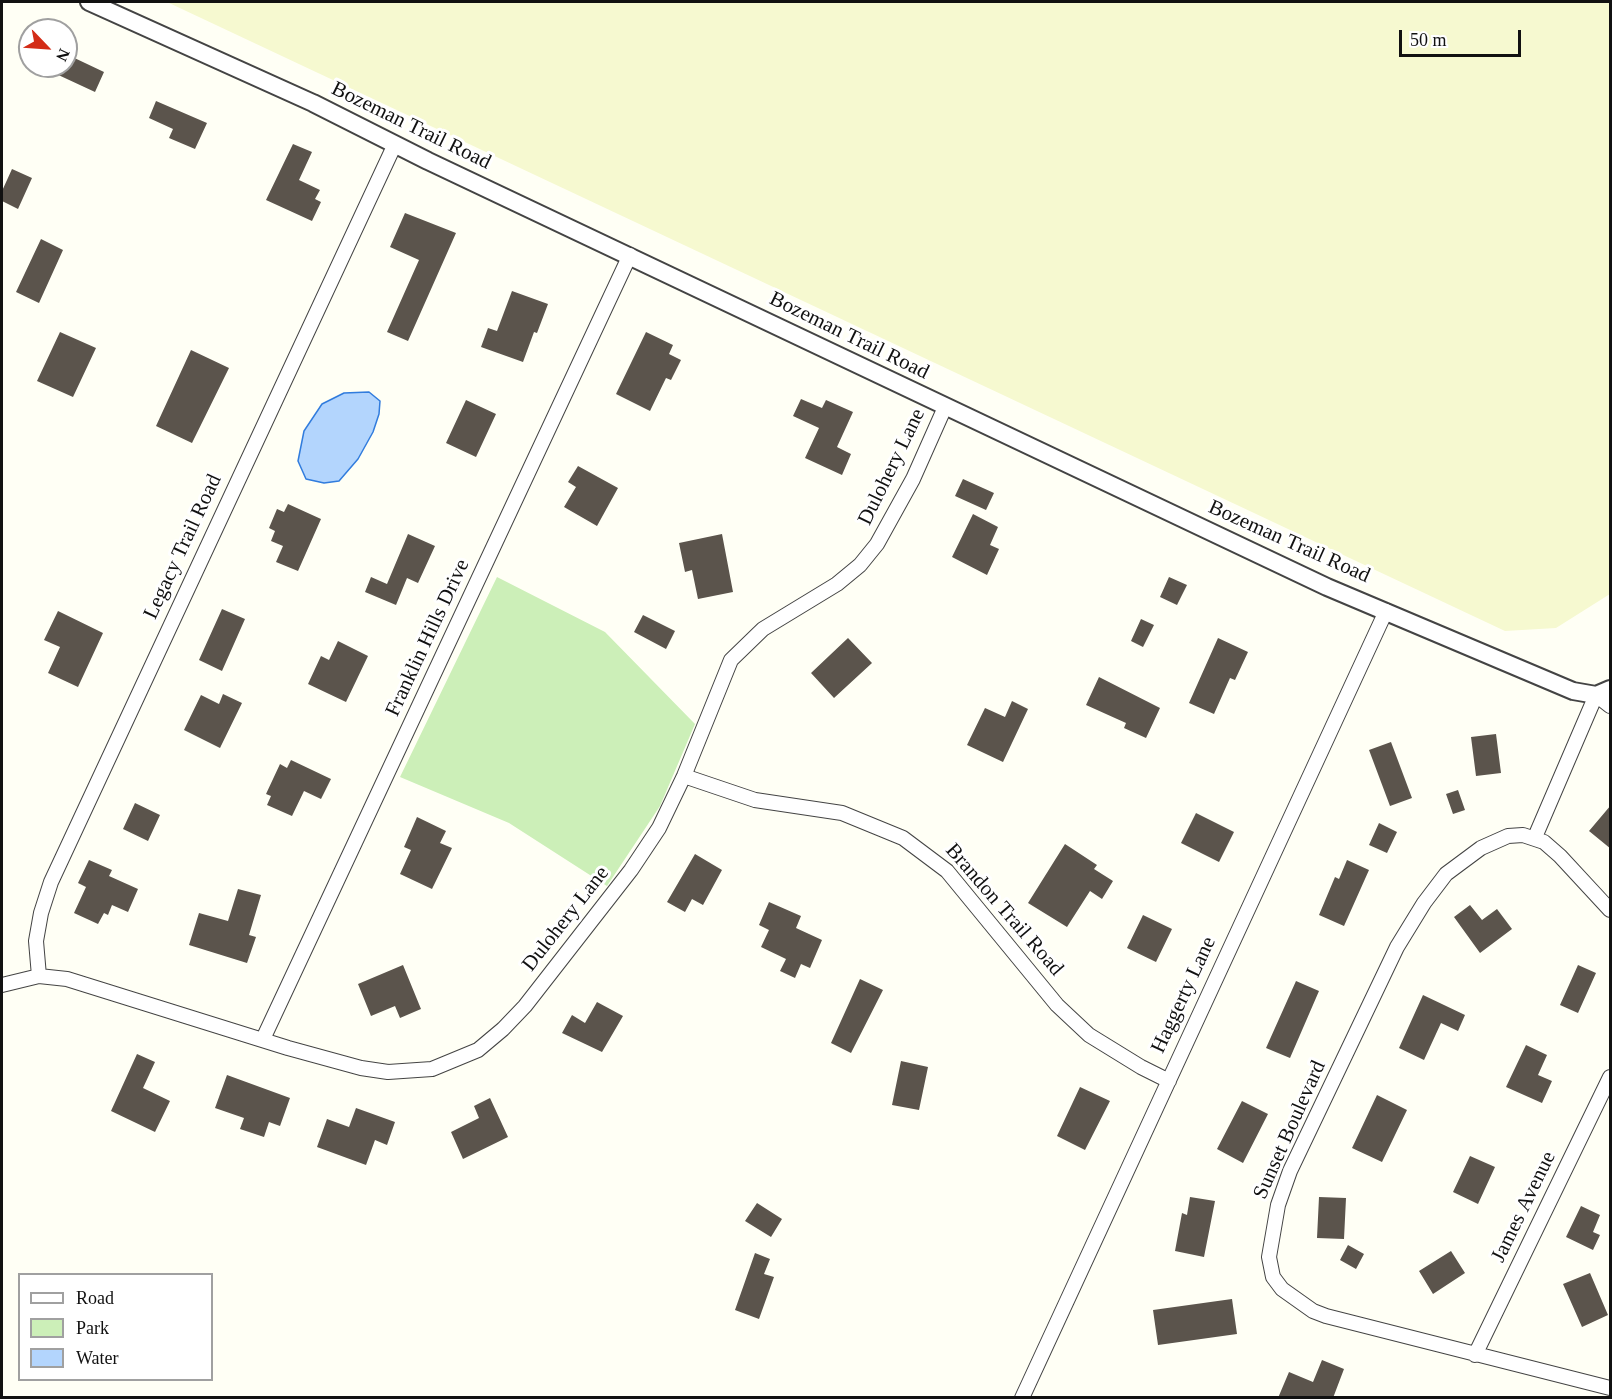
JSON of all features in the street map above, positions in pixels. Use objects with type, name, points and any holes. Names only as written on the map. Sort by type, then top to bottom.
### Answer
[{"type":"street","name":"Bozeman Trail Road","points":[[89,2],[313,104],[945,407],[1327,586],[1573,691],[1603,692]]},
{"type":"street","name":"Legacy Trail Road","points":[[39,976],[36,941],[41,913],[56,872],[395,144]]},
{"type":"street","name":"Franklin Hills Drive","points":[[263,1039],[630,255]]},
{"type":"street","name":"Dulohery Lane","points":[[2,985],[39,976],[67,979],[361,1068],[388,1072],[432,1069],[478,1050],[525,1006],[631,870],[659,828],[684,776],[730,660],[764,629],[837,584],[860,565],[892,521],[945,407]]},
{"type":"street","name":"Haggerty Lane","points":[[1022,1398],[1386,611]]},
{"type":"street","points":[[1603,692],[1611,706]]},
{"type":"street","points":[[1603,692],[1534,837],[1560,856],[1611,910]]},
{"type":"street","name":"Brandon Trail Road","points":[[684,776],[755,800],[842,813],[903,838],[947,871],[1057,1005],[1089,1035],[1141,1067],[1169,1080]]},
{"type":"street","name":"Sunset Boulevard","points":[[1534,837],[1523,835],[1508,837],[1481,848],[1446,874],[1424,903],[1397,947],[1290,1171],[1270,1235],[1269,1257],[1273,1277],[1294,1299],[1313,1311],[1475,1355],[1611,1388]]},
{"type":"street","name":"James Avenue","points":[[1475,1355],[1611,1077]]},
{"type":"green space","points":[[167,2],[1610,2],[1610,594],[1556,628],[1505,631]]},
{"type":"green space","points":[[497,577],[605,632],[695,724],[660,806],[607,886],[509,823],[400,777]]},
{"type":"water","points":[[369,392],[380,401],[379,414],[373,432],[358,459],[339,481],[324,483],[306,479],[298,461],[304,431],[322,404],[344,393]]},
{"type":"building","points":[[78,60],[104,72],[95,92],[65,78],[78,78]]},
{"type":"building","points":[[156,101],[207,123],[195,149],[169,138],[173,129],[149,118]]},
{"type":"building","points":[[293,144],[312,152],[299,180],[320,190],[315,199],[321,202],[312,221],[266,200]]},
{"type":"building","points":[[12,169],[32,178],[18,209],[2,201],[2,191]]},
{"type":"building","points":[[405,213],[456,233],[408,341],[387,332],[419,260],[390,247]]},
{"type":"building","points":[[41,239],[63,250],[39,303],[16,292]]},
{"type":"building","points":[[512,291],[548,304],[523,362],[481,347],[488,328],[497,331]]},
{"type":"building","points":[[60,332],[96,348],[73,397],[37,381]]},
{"type":"building","points":[[646,332],[673,345],[669,354],[681,360],[671,380],[666,378],[650,411],[616,394]]},
{"type":"building","points":[[191,350],[229,368],[192,443],[156,426]]},
{"type":"building","points":[[801,399],[822,408],[826,400],[853,412],[837,447],[851,454],[842,475],[805,458],[819,428],[793,416]]},
{"type":"building","points":[[466,400],[496,414],[476,457],[446,443]]},
{"type":"building","points":[[578,466],[618,488],[597,526],[564,507],[576,487],[568,482]]},
{"type":"building","points":[[963,479],[994,493],[986,510],[955,496]]},
{"type":"building","points":[[288,504],[321,519],[298,571],[276,562],[283,546],[271,541],[275,531],[269,528],[277,509],[284,512]]},
{"type":"building","points":[[973,514],[998,527],[990,545],[999,549],[987,575],[952,557]]},
{"type":"building","points":[[408,534],[435,546],[418,583],[407,578],[396,605],[365,592],[371,577],[387,584]]},
{"type":"building","points":[[722,534],[733,592],[698,599],[692,570],[685,572],[679,543]]},
{"type":"building","points":[[1169,577],[1187,585],[1177,605],[1160,597]]},
{"type":"building","points":[[222,609],[245,619],[222,671],[199,660]]},
{"type":"building","points":[[58,611],[103,633],[78,687],[48,673],[60,647],[44,640]]},
{"type":"building","points":[[643,615],[675,631],[666,649],[634,632]]},
{"type":"building","points":[[1141,619],[1154,625],[1143,647],[1131,641]]},
{"type":"building","points":[[848,638],[872,663],[834,698],[811,673]]},
{"type":"building","points":[[1218,638],[1248,652],[1235,680],[1230,678],[1214,714],[1189,703]]},
{"type":"building","points":[[338,641],[368,656],[346,702],[308,684],[321,656],[329,660]]},
{"type":"building","points":[[1099,677],[1160,708],[1146,738],[1124,728],[1126,723],[1086,705]]},
{"type":"building","points":[[223,694],[242,703],[220,748],[184,730],[201,695],[219,704]]},
{"type":"building","points":[[1012,701],[1028,709],[1003,762],[967,745],[985,708],[1005,717]]},
{"type":"building","points":[[1496,734],[1501,773],[1476,776],[1471,737]]},
{"type":"building","points":[[1391,742],[1412,798],[1390,806],[1369,750]]},
{"type":"building","points":[[291,760],[331,779],[321,799],[304,791],[292,816],[267,805],[271,796],[266,794],[280,764],[287,768]]},
{"type":"building","points":[[1458,790],[1465,810],[1453,814],[1446,794]]},
{"type":"building","points":[[135,803],[160,815],[148,841],[123,829]]},
{"type":"building","points":[[1611,805],[1611,849],[1589,831]]},
{"type":"building","points":[[1196,813],[1234,832],[1219,862],[1181,843]]},
{"type":"building","points":[[417,817],[446,831],[440,843],[452,848],[432,889],[400,874],[411,850],[404,847]]},
{"type":"building","points":[[1379,823],[1397,832],[1387,853],[1369,845]]},
{"type":"building","points":[[1065,844],[1097,865],[1094,869],[1113,881],[1102,899],[1090,891],[1067,927],[1028,903]]},
{"type":"building","points":[[695,854],[722,870],[703,905],[692,899],[685,912],[667,902]]},
{"type":"building","points":[[89,860],[112,870],[109,876],[138,889],[128,912],[112,905],[108,915],[104,913],[98,924],[74,913],[86,887],[78,883]]},
{"type":"building","points":[[1347,860],[1369,870],[1344,926],[1319,915],[1335,877],[1339,879]]},
{"type":"building","points":[[238,889],[261,895],[249,935],[256,937],[247,963],[189,945],[199,913],[228,921]]},
{"type":"building","points":[[769,902],[801,916],[796,928],[822,940],[810,968],[801,964],[795,978],[780,971],[786,959],[761,947],[769,930],[759,925]]},
{"type":"building","points":[[1470,905],[1482,920],[1497,909],[1512,929],[1480,953],[1454,917]]},
{"type":"building","points":[[1143,915],[1172,929],[1156,962],[1127,948]]},
{"type":"building","points":[[403,965],[421,1009],[400,1018],[395,1006],[371,1016],[358,984]]},
{"type":"building","points":[[1578,965],[1596,973],[1578,1013],[1560,1005]]},
{"type":"building","points":[[860,979],[883,990],[851,1053],[831,1043]]},
{"type":"building","points":[[1296,981],[1319,991],[1290,1058],[1266,1048]]},
{"type":"building","points":[[1423,995],[1465,1015],[1458,1031],[1441,1023],[1424,1060],[1399,1048]]},
{"type":"building","points":[[597,1002],[623,1016],[602,1052],[562,1033],[572,1015],[585,1023]]},
{"type":"building","points":[[1526,1045],[1547,1055],[1538,1075],[1552,1081],[1542,1103],[1506,1087]]},
{"type":"building","points":[[137,1054],[155,1062],[143,1088],[170,1101],[155,1132],[111,1111]]},
{"type":"building","points":[[901,1061],[928,1067],[919,1110],[892,1105]]},
{"type":"building","points":[[227,1075],[290,1098],[280,1126],[269,1122],[264,1137],[240,1129],[244,1118],[215,1108]]},
{"type":"building","points":[[1080,1087],[1110,1101],[1085,1150],[1057,1136]]},
{"type":"building","points":[[1377,1095],[1407,1110],[1382,1162],[1352,1148]]},
{"type":"building","points":[[490,1098],[508,1137],[463,1159],[451,1132],[479,1118],[474,1106]]},
{"type":"building","points":[[1242,1101],[1268,1114],[1243,1163],[1217,1149]]},
{"type":"building","points":[[356,1108],[395,1122],[387,1145],[375,1140],[366,1165],[317,1147],[327,1119],[349,1127]]},
{"type":"building","points":[[1470,1156],[1495,1167],[1478,1204],[1453,1192]]},
{"type":"building","points":[[1190,1197],[1215,1201],[1204,1257],[1175,1251],[1182,1213],[1187,1215]]},
{"type":"building","points":[[1319,1197],[1346,1198],[1344,1239],[1317,1238]]},
{"type":"building","points":[[757,1203],[782,1219],[771,1237],[745,1221]]},
{"type":"building","points":[[1581,1206],[1600,1215],[1593,1232],[1600,1235],[1593,1250],[1566,1237]]},
{"type":"building","points":[[1348,1245],[1364,1254],[1356,1269],[1340,1260]]},
{"type":"building","points":[[1451,1251],[1465,1273],[1433,1294],[1419,1271]]},
{"type":"building","points":[[755,1253],[770,1259],[764,1274],[774,1277],[759,1319],[735,1310]]},
{"type":"building","points":[[1590,1273],[1608,1315],[1582,1327],[1563,1284]]},
{"type":"building","points":[[1232,1299],[1237,1334],[1158,1345],[1153,1310]]},
{"type":"building","points":[[1322,1360],[1344,1369],[1333,1398],[1278,1398],[1289,1372],[1313,1382]]}]
